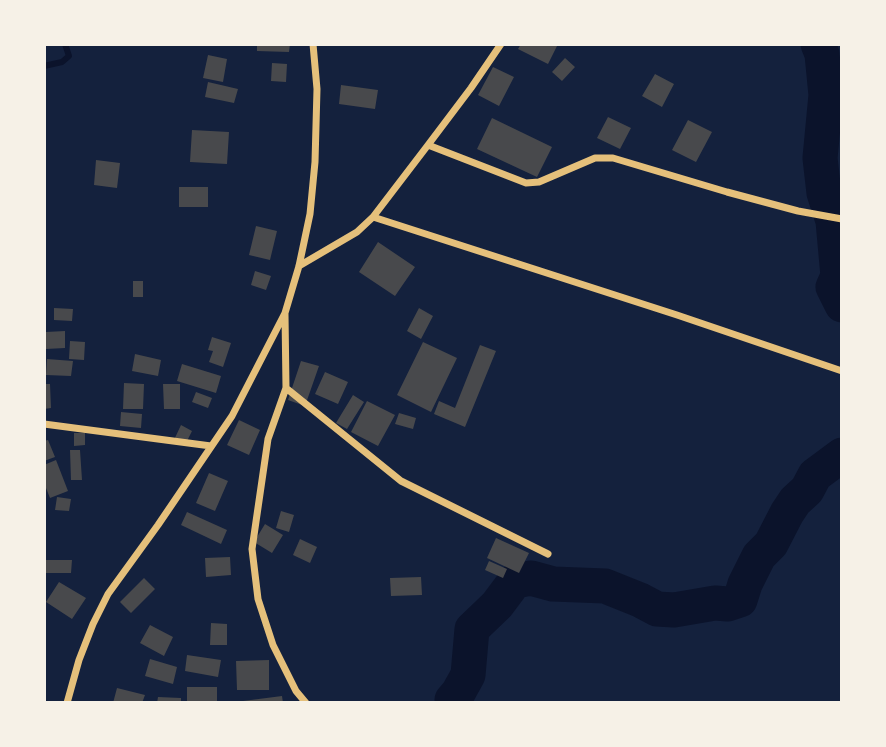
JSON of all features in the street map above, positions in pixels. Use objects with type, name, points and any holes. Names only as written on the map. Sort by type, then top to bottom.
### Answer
[{"type":"street","points":[[67,703],[79,660],[108,594],[232,416],[285,313],[310,214],[317,89],[313,44]]},
{"type":"street","points":[[299,266],[357,232],[373,217],[501,44]]},
{"type":"street","points":[[428,145],[526,183],[539,182],[595,158],[613,158],[798,211],[842,219]]},
{"type":"street","points":[[373,217],[677,315],[842,372]]},
{"type":"street","points":[[285,313],[286,388],[268,439],[252,549],[258,599],[272,645],[296,691],[306,703]]},
{"type":"street","points":[[286,388],[401,481],[548,554]]},
{"type":"street","points":[[44,424],[211,446]]},
{"type":"building","points":[[257,44],[290,44],[289,52],[257,51]]},
{"type":"building","points":[[521,44],[558,44],[548,64],[518,49]]},
{"type":"building","points":[[208,55],[227,59],[223,82],[203,78]]},
{"type":"building","points":[[565,58],[575,67],[562,81],[552,72]]},
{"type":"building","points":[[272,63],[287,64],[286,82],[271,81]]},
{"type":"building","points":[[493,67],[514,77],[499,106],[478,95]]},
{"type":"building","points":[[655,74],[674,84],[662,107],[642,96]]},
{"type":"building","points":[[208,82],[238,89],[234,103],[205,97]]},
{"type":"building","points":[[341,85],[378,90],[375,109],[339,104]]},
{"type":"building","points":[[608,117],[631,128],[620,149],[597,138]]},
{"type":"building","points":[[492,118],[552,147],[537,177],[477,149]]},
{"type":"building","points":[[688,120],[712,132],[696,162],[672,150]]},
{"type":"building","points":[[192,130],[229,132],[227,164],[190,162]]},
{"type":"building","points":[[96,160],[120,163],[117,188],[94,185]]},
{"type":"building","points":[[179,187],[208,187],[208,207],[179,207]]},
{"type":"building","points":[[256,226],[277,231],[270,260],[249,255]]},
{"type":"building","points":[[378,242],[415,267],[395,296],[359,272]]},
{"type":"building","points":[[255,271],[271,276],[266,290],[251,285]]},
{"type":"building","points":[[133,281],[143,281],[143,297],[133,297]]},
{"type":"building","points":[[54,308],[73,309],[72,321],[54,320]]},
{"type":"building","points":[[419,308],[433,316],[421,339],[407,331]]},
{"type":"building","points":[[65,331],[65,348],[46,349],[46,332]]},
{"type":"building","points":[[212,337],[231,343],[223,367],[209,362],[213,351],[208,350]]},
{"type":"building","points":[[70,341],[85,342],[84,360],[69,359]]},
{"type":"building","points":[[423,342],[457,358],[431,412],[397,395]]},
{"type":"building","points":[[480,345],[496,351],[465,427],[434,414],[439,401],[455,408]]},
{"type":"building","points":[[135,354],[161,360],[158,376],[132,371]]},
{"type":"building","points":[[47,359],[73,361],[71,376],[46,375]]},
{"type":"building","points":[[301,361],[319,366],[305,406],[288,400]]},
{"type":"building","points":[[182,364],[221,376],[216,393],[177,381]]},
{"type":"building","points":[[325,372],[348,382],[338,404],[315,394]]},
{"type":"building","points":[[124,383],[144,384],[143,409],[123,409]]},
{"type":"building","points":[[44,384],[50,384],[51,408],[44,409]]},
{"type":"building","points":[[163,384],[180,384],[180,409],[164,409]]},
{"type":"building","points":[[196,392],[212,398],[208,408],[192,402]]},
{"type":"building","points":[[353,395],[364,402],[347,429],[336,423]]},
{"type":"building","points":[[367,401],[395,415],[378,446],[351,432]]},
{"type":"building","points":[[121,412],[142,414],[141,428],[120,426]]},
{"type":"building","points":[[399,413],[416,418],[413,429],[395,424]]},
{"type":"building","points":[[239,420],[260,430],[249,455],[227,445]]},
{"type":"building","points":[[181,425],[192,431],[185,445],[174,440]]},
{"type":"building","points":[[74,433],[85,433],[85,445],[74,446]]},
{"type":"building","points":[[48,440],[55,457],[44,461],[44,441]]},
{"type":"building","points":[[70,450],[80,450],[82,480],[71,480]]},
{"type":"building","points":[[56,460],[68,491],[50,498],[44,483],[44,465]]},
{"type":"building","points":[[209,473],[228,481],[215,511],[196,503]]},
{"type":"building","points":[[57,497],[71,499],[69,511],[55,510]]},
{"type":"building","points":[[281,511],[294,515],[289,532],[276,528]]},
{"type":"building","points":[[187,512],[227,530],[221,544],[181,525]]},
{"type":"building","points":[[265,524],[283,535],[272,553],[254,542]]},
{"type":"building","points":[[496,538],[529,553],[519,573],[487,558]]},
{"type":"building","points":[[300,539],[317,547],[310,563],[293,555]]},
{"type":"building","points":[[230,557],[231,575],[206,577],[205,558]]},
{"type":"building","points":[[46,560],[72,560],[71,573],[46,573]]},
{"type":"building","points":[[489,561],[507,569],[503,578],[485,570]]},
{"type":"building","points":[[421,577],[422,595],[391,596],[390,578]]},
{"type":"building","points":[[144,578],[155,589],[131,613],[120,602]]},
{"type":"building","points":[[59,582],[86,598],[72,619],[46,602]]},
{"type":"building","points":[[211,623],[227,624],[227,645],[210,645]]},
{"type":"building","points":[[150,625],[173,637],[164,656],[140,643]]},
{"type":"building","points":[[187,655],[221,660],[218,677],[185,671]]},
{"type":"building","points":[[150,659],[177,667],[173,684],[145,676]]},
{"type":"building","points":[[269,660],[269,690],[237,690],[236,661]]},
{"type":"building","points":[[187,687],[217,687],[217,703],[187,703]]},
{"type":"building","points":[[117,688],[145,695],[142,703],[113,703]]},
{"type":"building","points":[[282,696],[283,703],[243,701]]},
{"type":"building","points":[[158,697],[181,698],[181,703],[157,703]]},
{"type":"waterway","points":[[44,66],[62,62],[69,56],[65,44]]},
{"type":"waterway","points":[[818,44],[822,54],[826,95],[820,158],[824,193],[833,221],[838,276],[833,287],[842,305]]},
{"type":"waterway","points":[[454,703],[452,700],[468,675],[472,629],[497,605],[515,581],[531,578],[553,584],[605,586],[657,609],[674,610],[715,603],[728,604],[740,600],[759,556],[771,544],[795,501],[807,490],[815,475],[842,455]]}]
